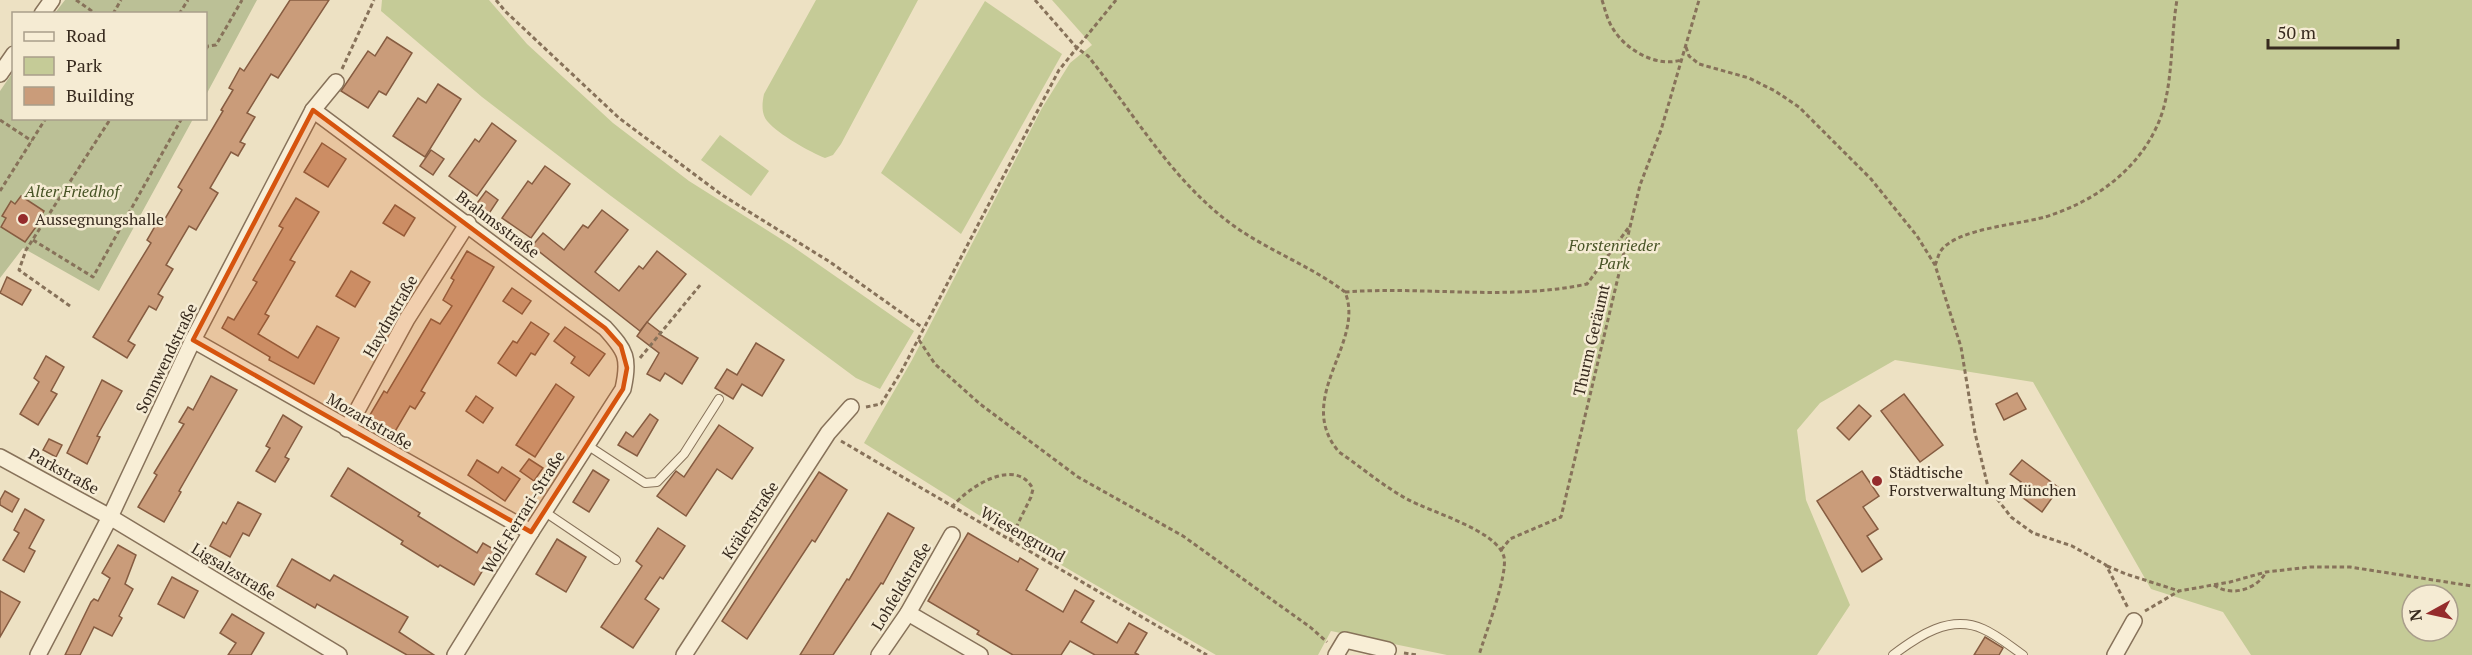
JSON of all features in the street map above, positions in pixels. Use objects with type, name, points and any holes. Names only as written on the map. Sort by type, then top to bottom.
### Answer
[{"type":"street","points":[[0,74],[12,57]]},
{"type":"street","name":"Sonnwendstraße","points":[[38,655],[110,517],[193,340],[313,110],[336,82]]},
{"type":"street","name":"Brahmsstraße","points":[[313,110],[604,328],[621,346],[627,368]]},
{"type":"street","name":"Haydnstraße","points":[[346,429],[407,319],[468,224]]},
{"type":"street","name":"Mozartstraße","points":[[193,340],[346,429],[531,532]]},
{"type":"street","name":"Wolf-Ferrari-Straße","points":[[455,655],[623,389],[627,368]]},
{"type":"street","name":"Krälerstraße","points":[[684,655],[828,433],[851,407]]},
{"type":"street","name":"Parkstraße","points":[[0,457],[110,517]]},
{"type":"street","name":"Ligsalzstraße","points":[[110,517],[339,655]]},
{"type":"street","name":"Lohfeldstraße","points":[[879,655],[908,613],[952,535]]},
{"type":"street","points":[[908,613],[980,655]]},
{"type":"street","points":[[2115,655],[2134,621]]},
{"type":"street","points":[[1337,654],[1345,640],[1388,650],[1385,655]]},
{"type":"lane","points":[[587,445],[645,483],[657,482],[684,454],[718,399]]},
{"type":"lane","points":[[545,512],[616,560]]},
{"type":"lane","points":[[1893,655],[1936,628],[1953,624],[1971,625],[1983,629],[2023,655]]},
{"type":"path","points":[[76,0],[93,12]]},
{"type":"path","points":[[207,48],[216,45],[242,0]]},
{"type":"path","points":[[336,82],[374,0]]},
{"type":"path","points":[[496,0],[619,118],[722,195],[830,262],[923,328]]},
{"type":"path","points":[[1035,0],[1077,48],[1088,56],[1155,148],[1205,203],[1236,227],[1345,292],[1384,289],[1552,291],[1587,284],[1631,225]]},
{"type":"path","points":[[873,406],[881,404],[919,340],[923,328],[1059,70],[1116,0]]},
{"type":"path","points":[[1602,0],[1612,28],[1628,45],[1650,59],[1663,63],[1681,60]]},
{"type":"path","name":"Thurm Geräumt","points":[[1501,550],[1510,539],[1557,521],[1561,517],[1641,185],[1661,130],[1699,0]]},
{"type":"path","points":[[1935,265],[1940,252],[1961,237],[2026,223],[2077,205],[2122,175],[2140,154],[2158,125],[2167,93],[2177,0]]},
{"type":"path","points":[[1686,47],[1689,56],[1699,64],[1749,78],[1776,91],[1799,107],[1871,179],[1917,236],[1935,265],[1961,348],[1975,433],[1988,487],[2011,517],[2033,533],[2072,546],[2126,574],[2179,591]]},
{"type":"path","points":[[0,120],[32,141]]},
{"type":"path","points":[[0,191],[45,120]]},
{"type":"path","points":[[70,306],[19,270],[26,250],[110,120]]},
{"type":"path","points":[[33,240],[93,277],[181,120]]},
{"type":"path","points":[[627,368],[635,365],[701,284]]},
{"type":"path","points":[[1345,292],[1350,304],[1324,401],[1322,420],[1331,442],[1339,452],[1407,499],[1466,524],[1501,550],[1505,560],[1502,578],[1479,655]]},
{"type":"path","points":[[919,340],[935,364],[1007,425],[1078,477],[1183,536],[1311,627],[1337,654]]},
{"type":"path","name":"Wiesengrund","points":[[828,433],[1207,655]]},
{"type":"path","points":[[952,507],[971,488],[981,482],[1011,475],[1024,478],[1033,489],[1032,497],[1010,540]]},
{"type":"path","points":[[2106,565],[2134,621],[2148,609],[2179,591],[2230,582],[2266,572],[2310,567],[2350,567],[2472,586]]},
{"type":"path","points":[[2214,585],[2220,590],[2245,589],[2262,581],[2266,572]]},
{"type":"highlighted area","points":[[313,110],[605,328],[621,346],[627,368],[623,389],[531,532],[193,340]]},
{"type":"green space","points":[[65,0],[257,0],[207,93],[207,12],[56,12]]},
{"type":"green space","points":[[382,0],[489,0],[527,44],[613,123],[689,181],[792,246],[914,331],[880,389],[856,378],[482,97],[381,11]]},
{"type":"green space","points":[[816,0],[918,0],[841,144],[833,155],[825,158],[779,132],[766,119],[763,109],[764,94]]},
{"type":"green space","name":"Forstenrieder Park","points":[[1052,0],[2472,0],[2472,655],[2251,655],[2223,612],[2151,589],[2033,382],[1895,360],[1820,403],[1797,430],[1806,500],[1850,605],[1817,655],[1447,655],[1331,631],[1318,655],[1216,655],[1020,541],[864,443],[912,360],[1042,108],[1070,63],[1092,45]]},
{"type":"green space","points":[[985,1],[1062,54],[961,234],[881,173]]},
{"type":"green space","name":"Alter Friedhof","points":[[12,73],[12,120],[192,120],[99,291],[23,248],[0,278],[0,91]]},
{"type":"green space","points":[[720,135],[769,171],[751,196],[701,160]]},
{"type":"building","points":[[290,0],[329,0],[278,78],[271,74],[247,113],[255,117],[240,142],[245,144],[238,156],[231,152],[210,188],[218,193],[196,230],[189,226],[166,265],[173,269],[158,294],[163,297],[156,310],[149,306],[128,341],[135,345],[127,358],[93,337],[151,243],[147,240],[158,221],[162,224],[182,190],[178,187],[223,111],[221,110],[233,90],[229,88],[240,68],[244,71]]},
{"type":"building","points":[[387,37],[412,53],[386,95],[379,91],[368,108],[341,91],[368,51],[375,56]]},
{"type":"building","points":[[438,84],[461,99],[425,157],[393,136],[418,98],[426,103]]},
{"type":"building","points":[[492,123],[516,141],[477,196],[449,176],[475,139],[479,142]]},
{"type":"building","points":[[322,143],[346,159],[328,187],[304,172]]},
{"type":"building","points":[[431,150],[444,159],[433,175],[420,166]]},
{"type":"building","points":[[545,166],[570,184],[531,238],[502,218],[528,181],[532,184]]},
{"type":"building","points":[[486,191],[498,200],[488,215],[475,206]]},
{"type":"building","name":"Aussegnungshalle","points":[[21,196],[44,211],[39,219],[41,220],[25,242],[1,227],[6,218],[2,216],[11,201],[15,204]]},
{"type":"building","points":[[296,198],[319,212],[290,260],[295,262],[265,314],[269,316],[258,334],[298,358],[317,326],[339,338],[314,384],[269,360],[270,357],[222,328],[228,317],[234,320],[257,282],[253,280],[283,228],[279,226]]},
{"type":"building","points":[[395,205],[415,218],[404,236],[383,223]]},
{"type":"building","points":[[602,210],[628,230],[595,272],[619,291],[639,266],[643,269],[657,251],[686,274],[640,331],[532,246],[543,233],[564,250],[583,225],[588,228]]},
{"type":"building","points":[[467,251],[494,267],[421,391],[425,393],[415,409],[410,406],[393,435],[367,420],[384,391],[387,393],[431,319],[440,324],[452,306],[443,300],[454,280],[451,278]]},
{"type":"building","points":[[351,271],[370,282],[355,307],[336,296]]},
{"type":"building","points":[[7,277],[31,290],[22,305],[0,293]]},
{"type":"building","points":[[512,288],[531,301],[522,314],[503,301]]},
{"type":"building","points":[[531,322],[549,334],[535,355],[531,353],[516,376],[498,363],[513,341],[517,343]]},
{"type":"building","points":[[647,322],[660,332],[659,334],[698,358],[682,384],[665,373],[660,381],[647,374],[659,353],[637,336]]},
{"type":"building","points":[[565,327],[605,354],[589,376],[571,363],[575,357],[554,341]]},
{"type":"building","points":[[756,343],[784,360],[762,396],[742,384],[733,399],[715,388],[727,369],[737,375]]},
{"type":"building","points":[[46,356],[64,367],[51,391],[57,394],[38,425],[20,414],[39,382],[34,378]]},
{"type":"building","points":[[211,376],[237,390],[179,491],[181,492],[164,522],[138,507],[157,475],[154,473],[184,424],[179,422],[188,407],[193,410]]},
{"type":"building","points":[[102,380],[122,391],[97,436],[100,437],[87,464],[67,453]]},
{"type":"building","points":[[556,384],[574,397],[535,457],[516,445]]},
{"type":"building","points":[[2017,393],[2026,409],[2004,420],[1996,404]]},
{"type":"building","points":[[1904,394],[1943,445],[1920,462],[1881,411]]},
{"type":"building","points":[[476,396],[493,408],[483,423],[466,411]]},
{"type":"building","points":[[1859,405],[1871,416],[1849,440],[1837,428]]},
{"type":"building","points":[[650,414],[658,420],[637,456],[618,445],[626,432],[633,437]]},
{"type":"building","points":[[283,415],[302,427],[285,457],[289,459],[275,482],[256,471],[270,448],[266,446]]},
{"type":"building","points":[[719,425],[753,448],[732,479],[717,469],[686,516],[657,496],[676,471],[684,477]]},
{"type":"building","points":[[49,439],[62,445],[56,457],[43,450]]},
{"type":"building","points":[[529,459],[543,468],[534,481],[520,471]]},
{"type":"building","points":[[477,460],[498,473],[502,467],[520,479],[505,501],[468,475]]},
{"type":"building","points":[[2022,460],[2059,488],[2042,512],[2014,491],[2021,482],[2010,474]]},
{"type":"building","points":[[348,468],[420,513],[418,516],[477,553],[483,543],[495,550],[474,585],[440,565],[438,567],[401,544],[403,541],[331,496]]},
{"type":"building","points":[[593,470],[609,480],[589,512],[573,502]]},
{"type":"building","points":[[1862,471],[1879,496],[1863,507],[1878,529],[1867,536],[1882,559],[1862,572],[1817,501]]},
{"type":"building","points":[[819,472],[847,490],[815,542],[812,540],[747,639],[722,621]]},
{"type":"building","points":[[5,491],[19,499],[12,512],[0,505]]},
{"type":"building","points":[[238,502],[261,514],[249,536],[243,533],[230,557],[210,546],[223,522],[226,524]]},
{"type":"building","points":[[25,509],[44,520],[29,548],[35,551],[24,572],[3,560],[19,533],[14,530]]},
{"type":"building","points":[[888,513],[914,528],[883,584],[881,583],[833,655],[800,655],[847,579],[849,580]]},
{"type":"building","points":[[658,528],[685,546],[663,579],[660,577],[645,599],[659,609],[633,648],[601,627],[642,566],[636,561]]},
{"type":"building","points":[[968,533],[1018,562],[1020,558],[1038,569],[1026,590],[1063,612],[1075,590],[1094,601],[1081,622],[1117,643],[1129,623],[1147,633],[1135,653],[1139,655],[1095,655],[1070,641],[1061,655],[1013,655],[977,634],[979,631],[928,601]]},
{"type":"building","points":[[557,539],[586,557],[566,592],[536,574]]},
{"type":"building","points":[[118,545],[136,555],[125,584],[133,589],[119,616],[122,618],[112,636],[94,627],[80,655],[65,655],[91,602],[94,599],[98,601],[110,578],[102,573]]},
{"type":"building","points":[[292,559],[330,581],[334,575],[408,617],[399,632],[434,655],[407,655],[317,604],[315,608],[277,586]]},
{"type":"building","points":[[172,577],[198,591],[184,618],[158,604]]},
{"type":"building","points":[[0,591],[20,602],[0,637]]},
{"type":"building","points":[[232,614],[264,633],[251,655],[228,655],[236,643],[220,633]]},
{"type":"building","points":[[1985,637],[2003,648],[1999,655],[1974,655]]},
{"type":"place","name":"Aussegnungshalle","points":[[23,219]]},
{"type":"place","name":"Städtische Forstverwaltung München","points":[[1877,481]]}]
